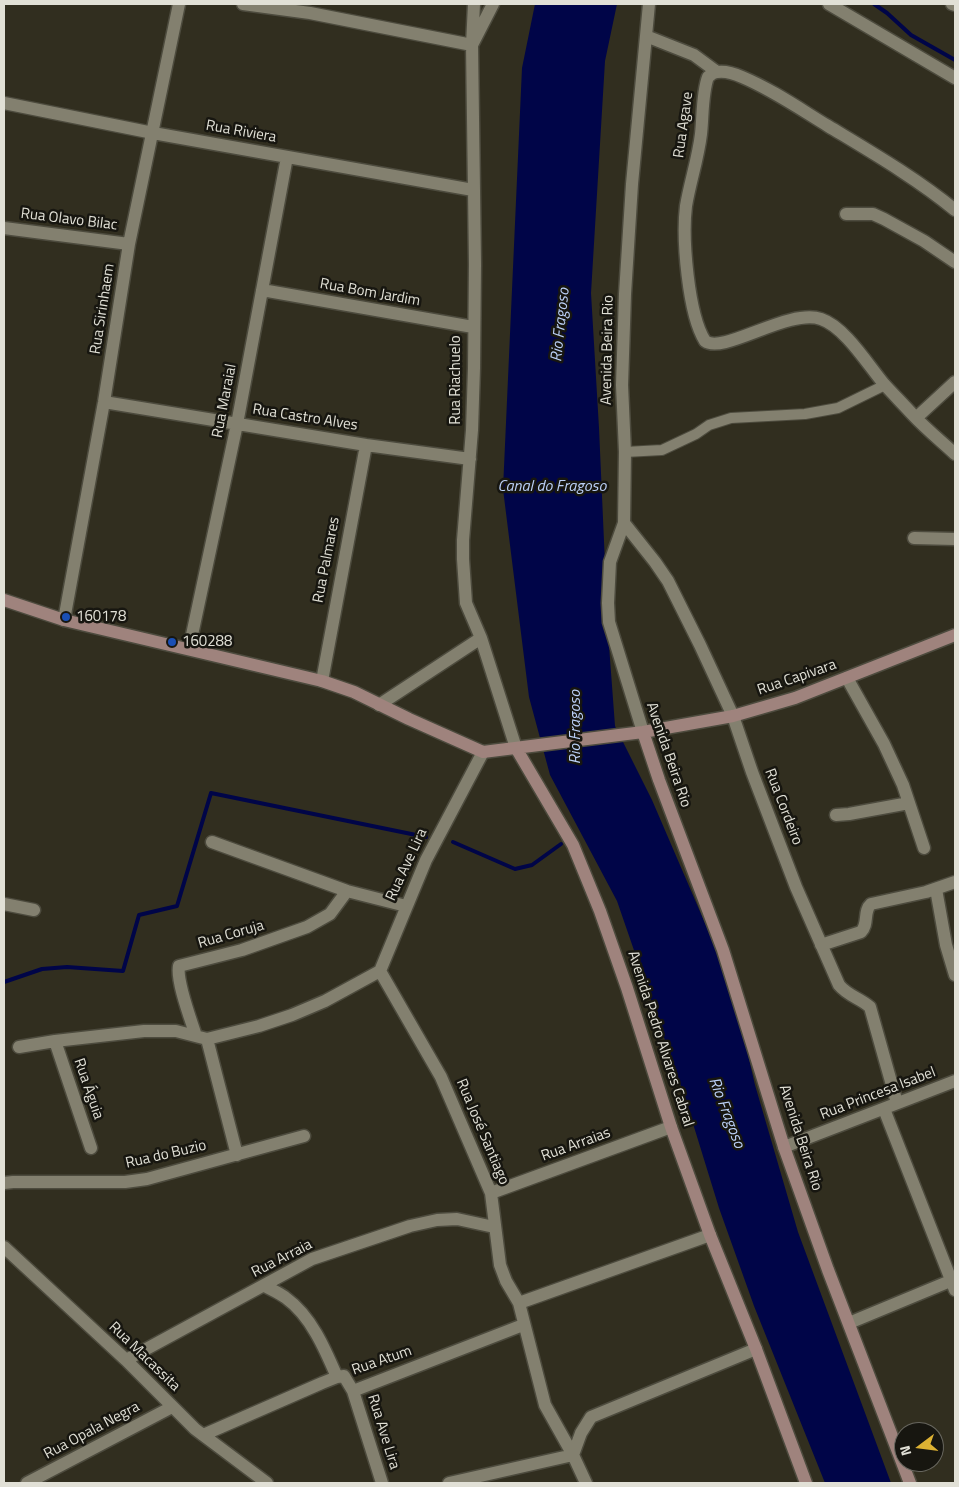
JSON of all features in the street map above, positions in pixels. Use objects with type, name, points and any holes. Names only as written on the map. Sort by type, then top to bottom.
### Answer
[{"type":"main road","points":[[4,600],[64,620],[322,681],[354,692],[483,752],[642,732]]},
{"type":"main road","name":"Rua Capivara","points":[[642,732],[733,716],[773,705],[955,635]]},
{"type":"main road","name":"Avenida Beira Rio","points":[[642,732],[723,950],[784,1147],[828,1270],[910,1483]]},
{"type":"main road","name":"Avenida Pedro Alvares Cabral","points":[[521,747],[573,845],[600,911],[627,988],[671,1127],[710,1235],[756,1348],[806,1483]]},
{"type":"street","name":"Rua Sirinhaem","points":[[64,620],[104,402],[129,244],[179,4]]},
{"type":"street","points":[[243,4],[311,8],[472,45],[493,4]]},
{"type":"street","name":"Rua Riachuelo","points":[[474,4],[472,45],[475,264],[474,368],[463,559],[466,603],[481,638],[521,747]]},
{"type":"street","name":"Avenida Beira Rio","points":[[642,732],[609,622],[608,603],[610,562],[624,523],[622,385],[625,294],[648,4]]},
{"type":"street","points":[[829,4],[955,78]]},
{"type":"street","points":[[646,36],[694,55],[717,72],[727,72],[742,77],[790,102],[872,153],[955,210]]},
{"type":"street","name":"Rua Agave","points":[[717,72],[711,74],[706,83],[699,148],[687,203],[685,230],[692,299],[700,334],[704,342],[711,345],[734,340],[788,320],[814,317],[826,321],[839,331],[885,385]]},
{"type":"street","name":"Rua Riviera","points":[[4,103],[153,133],[473,190]]},
{"type":"street","name":"Rua Maraial","points":[[190,649],[237,424],[287,157]]},
{"type":"street","points":[[846,214],[873,214],[924,241],[955,262]]},
{"type":"street","name":"Rua Olavo Bilac","points":[[4,228],[129,244]]},
{"type":"street","name":"Rua Bom Jardim","points":[[262,290],[473,327]]},
{"type":"street","points":[[916,418],[955,382]]},
{"type":"street","points":[[624,452],[662,450],[696,434],[709,425],[731,418],[805,414],[838,408],[885,385],[916,418],[955,454]]},
{"type":"street","name":"Rua Castro Alves","points":[[104,402],[366,445],[470,459]]},
{"type":"street","name":"Rua Palmares","points":[[322,681],[366,445]]},
{"type":"street","name":"Rua Cordeiro","points":[[624,523],[668,581],[733,716],[779,843],[839,985],[847,994],[870,1007],[897,1103]]},
{"type":"street","points":[[914,538],[955,540]]},
{"type":"street","points":[[379,705],[481,638]]},
{"type":"street","points":[[847,678],[884,744],[909,803],[924,848]]},
{"type":"street","name":"Rua Ave Lira","points":[[380,971],[436,839],[483,752]]},
{"type":"street","points":[[836,815],[909,803]]},
{"type":"street","points":[[212,842],[347,891],[406,906]]},
{"type":"street","points":[[821,945],[861,932],[865,928],[866,908],[871,904],[936,889],[955,882]]},
{"type":"street","points":[[936,889],[946,945],[955,975]]},
{"type":"street","name":"Rua Coruja","points":[[201,1038],[182,991],[178,971],[179,966],[242,950],[307,927],[330,914],[347,891]]},
{"type":"street","points":[[4,904],[34,910]]},
{"type":"street","points":[[19,1048],[55,1041],[144,1031],[176,1031],[201,1038],[259,1026],[325,1001],[380,971]]},
{"type":"street","name":"Rua José Santiago","points":[[380,971],[441,1077],[491,1194],[498,1255],[503,1274],[519,1303],[523,1325],[545,1405],[573,1455],[586,1483]]},
{"type":"street","points":[[201,1038],[237,1156]]},
{"type":"street","name":"Rua Águia","points":[[55,1041],[91,1148]]},
{"type":"street","name":"Rua Princesa Isabel","points":[[784,1147],[955,1081]]},
{"type":"street","points":[[849,1322],[954,1283],[884,1109]]},
{"type":"street","name":"Rua Arraias","points":[[491,1194],[671,1127]]},
{"type":"street","name":"Rua do Buzio","points":[[4,1183],[125,1182],[148,1179],[204,1162],[237,1156],[304,1136]]},
{"type":"street","name":"Rua Arraia","points":[[126,1360],[306,1262],[410,1226],[437,1220],[457,1219],[494,1227]]},
{"type":"street","points":[[519,1303],[710,1235]]},
{"type":"street","name":"Rua Macassita","points":[[4,1246],[203,1435],[267,1483]]},
{"type":"street","points":[[265,1286],[286,1298],[302,1314],[322,1345],[337,1377]]},
{"type":"street","name":"Rua Atum","points":[[203,1435],[337,1377],[344,1376],[353,1391],[523,1325]]},
{"type":"street","points":[[449,1483],[573,1455],[581,1433],[591,1417],[756,1348]]},
{"type":"street","name":"Rua Ave Lira","points":[[353,1391],[382,1483]]},
{"type":"street","name":"Rua Opala Negra","points":[[27,1483],[172,1407]]},
{"type":"water","name":"Canal do Fragoso","points":[[535,4],[617,4],[605,61],[591,293],[608,632],[615,726],[652,800],[732,986],[755,1085],[798,1232],[891,1483],[825,1483],[754,1306],[719,1208],[686,1101],[617,901],[550,775],[529,697],[503,489],[522,68]]},
{"type":"waterway","points":[[874,4],[911,35],[955,60]]},
{"type":"waterway","points":[[4,982],[42,969],[67,967],[123,971],[139,915],[177,906],[211,793],[426,837]]},
{"type":"waterway","points":[[453,842],[515,869],[532,865],[561,844]]},
{"type":"place","name":"160178","points":[[66,617]]},
{"type":"place","name":"160288","points":[[172,642]]},
{"type":"water label","name":"Rio Fragoso","points":[[561,325]]},
{"type":"water label","name":"Rio Fragoso","points":[[576,727]]},
{"type":"water label","name":"Rio Fragoso","points":[[726,1113]]}]
